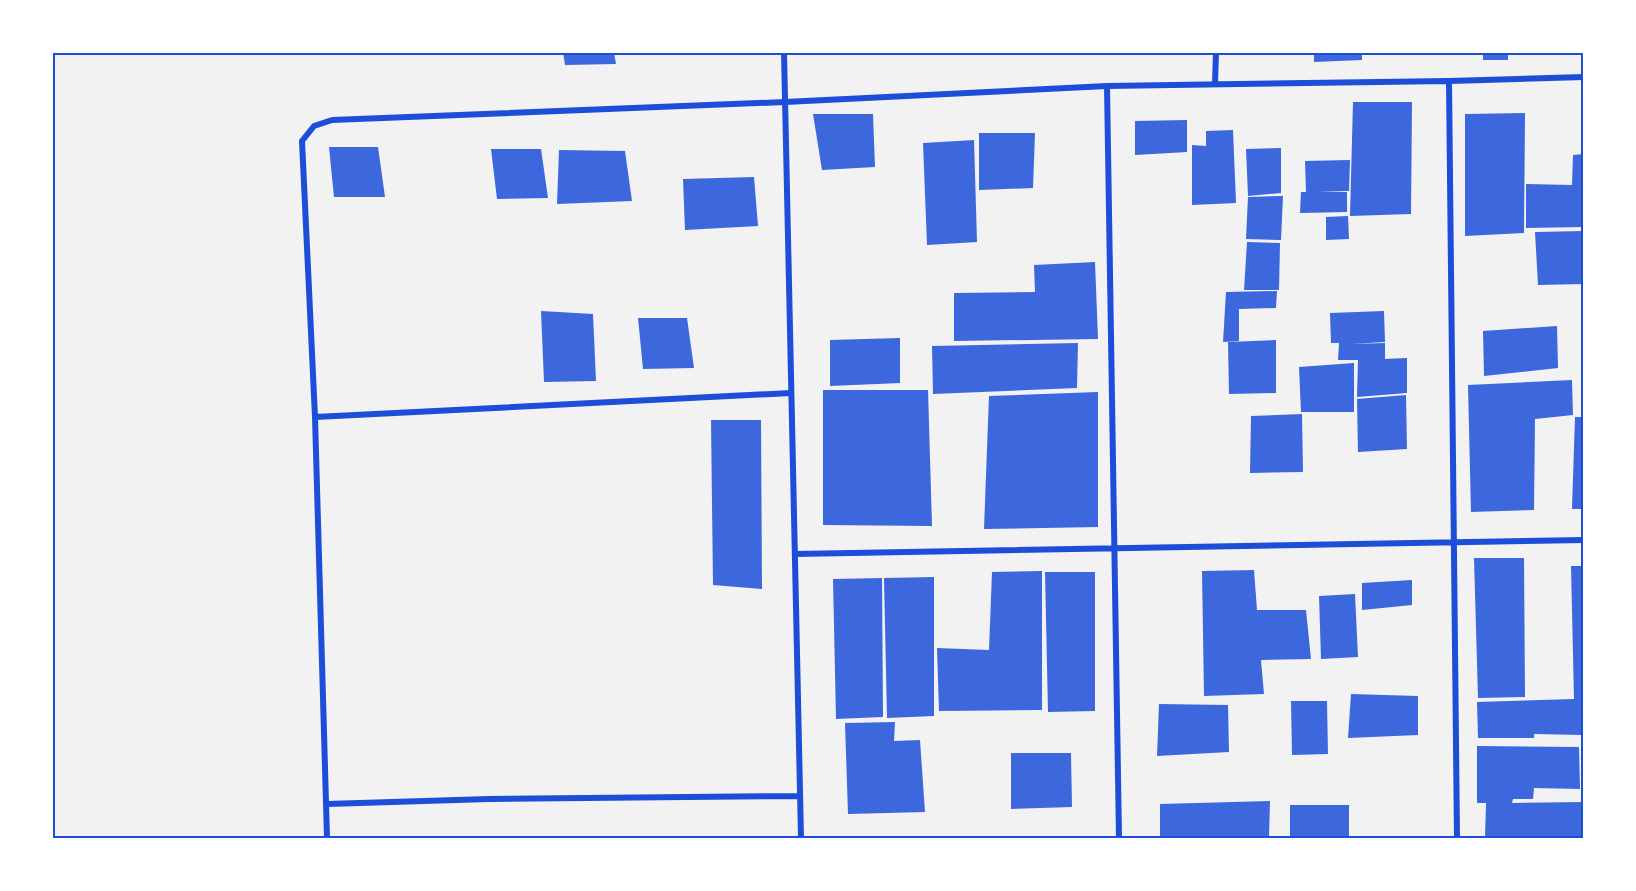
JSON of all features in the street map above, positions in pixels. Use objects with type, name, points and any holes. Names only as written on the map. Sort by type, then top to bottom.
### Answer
[{"type":"street","points":[[784,52],[801,838]]},
{"type":"street","points":[[1215,84],[1216,52]]},
{"type":"street","points":[[327,838],[315,417],[302,141],[314,126],[332,120],[785,102],[1107,86],[1584,77]]},
{"type":"street","points":[[1449,81],[1457,838]]},
{"type":"street","points":[[1107,86],[1119,838]]},
{"type":"street","points":[[315,417],[791,393]]},
{"type":"street","points":[[795,554],[1584,540]]},
{"type":"street","points":[[327,804],[489,799],[800,796]]},
{"type":"building","points":[[563,52],[614,52],[616,64],[565,65]]},
{"type":"building","points":[[1314,52],[1362,52],[1362,60],[1314,62]]},
{"type":"building","points":[[1483,52],[1508,52],[1508,60],[1483,60]]},
{"type":"building","points":[[1353,102],[1412,102],[1411,214],[1350,216]]},
{"type":"building","points":[[1525,113],[1524,233],[1465,236],[1465,114]]},
{"type":"building","points":[[813,114],[873,114],[875,167],[822,170]]},
{"type":"building","points":[[1187,120],[1187,152],[1135,155],[1135,121]]},
{"type":"building","points":[[1233,130],[1236,203],[1192,205],[1192,145],[1206,146],[1206,131]]},
{"type":"building","points":[[979,133],[1035,133],[1033,188],[979,190]]},
{"type":"building","points":[[974,140],[977,242],[927,245],[923,143]]},
{"type":"building","points":[[329,147],[378,147],[385,197],[334,197]]},
{"type":"building","points":[[1281,148],[1281,193],[1248,196],[1246,149]]},
{"type":"building","points":[[491,149],[541,149],[548,198],[497,199]]},
{"type":"building","points":[[559,150],[625,151],[632,201],[557,204]]},
{"type":"building","points":[[1584,154],[1584,227],[1526,228],[1526,184],[1572,185],[1573,155]]},
{"type":"building","points":[[1350,160],[1349,191],[1318,191],[1347,192],[1347,212],[1300,213],[1301,192],[1306,192],[1305,161]]},
{"type":"building","points":[[754,177],[758,226],[685,230],[683,179]]},
{"type":"building","points":[[1283,196],[1281,240],[1246,239],[1248,197]]},
{"type":"building","points":[[1348,216],[1349,239],[1326,240],[1326,217]]},
{"type":"building","points":[[1584,231],[1584,284],[1538,285],[1535,232]]},
{"type":"building","points":[[1247,242],[1280,243],[1279,290],[1244,290]]},
{"type":"building","points":[[1095,262],[1098,339],[954,341],[954,293],[1035,292],[1034,265]]},
{"type":"building","points":[[1277,291],[1276,308],[1239,309],[1239,341],[1223,342],[1226,292]]},
{"type":"building","points":[[541,311],[593,314],[596,381],[544,382]]},
{"type":"building","points":[[1384,311],[1385,342],[1351,344],[1385,343],[1385,359],[1407,358],[1407,393],[1357,397],[1358,360],[1338,360],[1339,343],[1331,343],[1330,313]]},
{"type":"building","points":[[638,318],[687,318],[694,368],[643,369]]},
{"type":"building","points":[[1557,326],[1558,368],[1484,376],[1483,331]]},
{"type":"building","points":[[900,338],[900,383],[830,386],[830,340]]},
{"type":"building","points":[[1276,340],[1276,393],[1229,394],[1228,342]]},
{"type":"building","points":[[1078,343],[1077,388],[933,394],[932,346]]},
{"type":"building","points":[[1354,363],[1354,412],[1301,412],[1299,367]]},
{"type":"building","points":[[1572,380],[1573,415],[1535,419],[1534,510],[1471,512],[1468,385]]},
{"type":"building","points":[[823,390],[928,390],[932,526],[823,525]]},
{"type":"building","points":[[1098,392],[1098,527],[984,529],[989,396]]},
{"type":"building","points":[[1406,395],[1407,449],[1358,452],[1357,399]]},
{"type":"building","points":[[1302,414],[1303,472],[1250,473],[1251,416]]},
{"type":"building","points":[[1575,417],[1584,417],[1584,509],[1572,509]]},
{"type":"building","points":[[711,420],[761,420],[762,589],[713,585]]},
{"type":"building","points":[[1474,558],[1524,558],[1525,697],[1478,698]]},
{"type":"building","points":[[1571,566],[1584,566],[1584,735],[1534,734],[1534,738],[1478,738],[1477,702],[1574,699]]},
{"type":"building","points":[[1254,570],[1257,610],[1306,610],[1311,659],[1261,660],[1264,694],[1204,696],[1202,571]]},
{"type":"building","points":[[1042,571],[1042,710],[939,711],[937,648],[989,650],[992,572]]},
{"type":"building","points":[[1045,572],[1095,572],[1095,711],[1048,712]]},
{"type":"building","points":[[934,577],[934,716],[887,718],[884,578]]},
{"type":"building","points":[[882,578],[883,717],[836,719],[833,579]]},
{"type":"building","points":[[1412,580],[1412,605],[1362,610],[1362,583]]},
{"type":"building","points":[[1355,594],[1358,657],[1321,659],[1319,596]]},
{"type":"building","points":[[1351,694],[1418,696],[1418,735],[1348,738]]},
{"type":"building","points":[[1291,701],[1327,701],[1328,754],[1292,755]]},
{"type":"building","points":[[1159,704],[1228,705],[1229,752],[1157,756]]},
{"type":"building","points":[[895,722],[894,741],[920,740],[925,812],[848,814],[845,723]]},
{"type":"building","points":[[1477,746],[1579,747],[1580,789],[1534,788],[1533,799],[1513,799],[1512,803],[1584,802],[1584,838],[1485,838],[1486,803],[1477,803]]},
{"type":"building","points":[[1011,753],[1071,753],[1072,807],[1011,809]]},
{"type":"building","points":[[1270,801],[1269,838],[1160,838],[1160,804]]},
{"type":"building","points":[[1290,805],[1349,805],[1349,838],[1290,838]]}]
